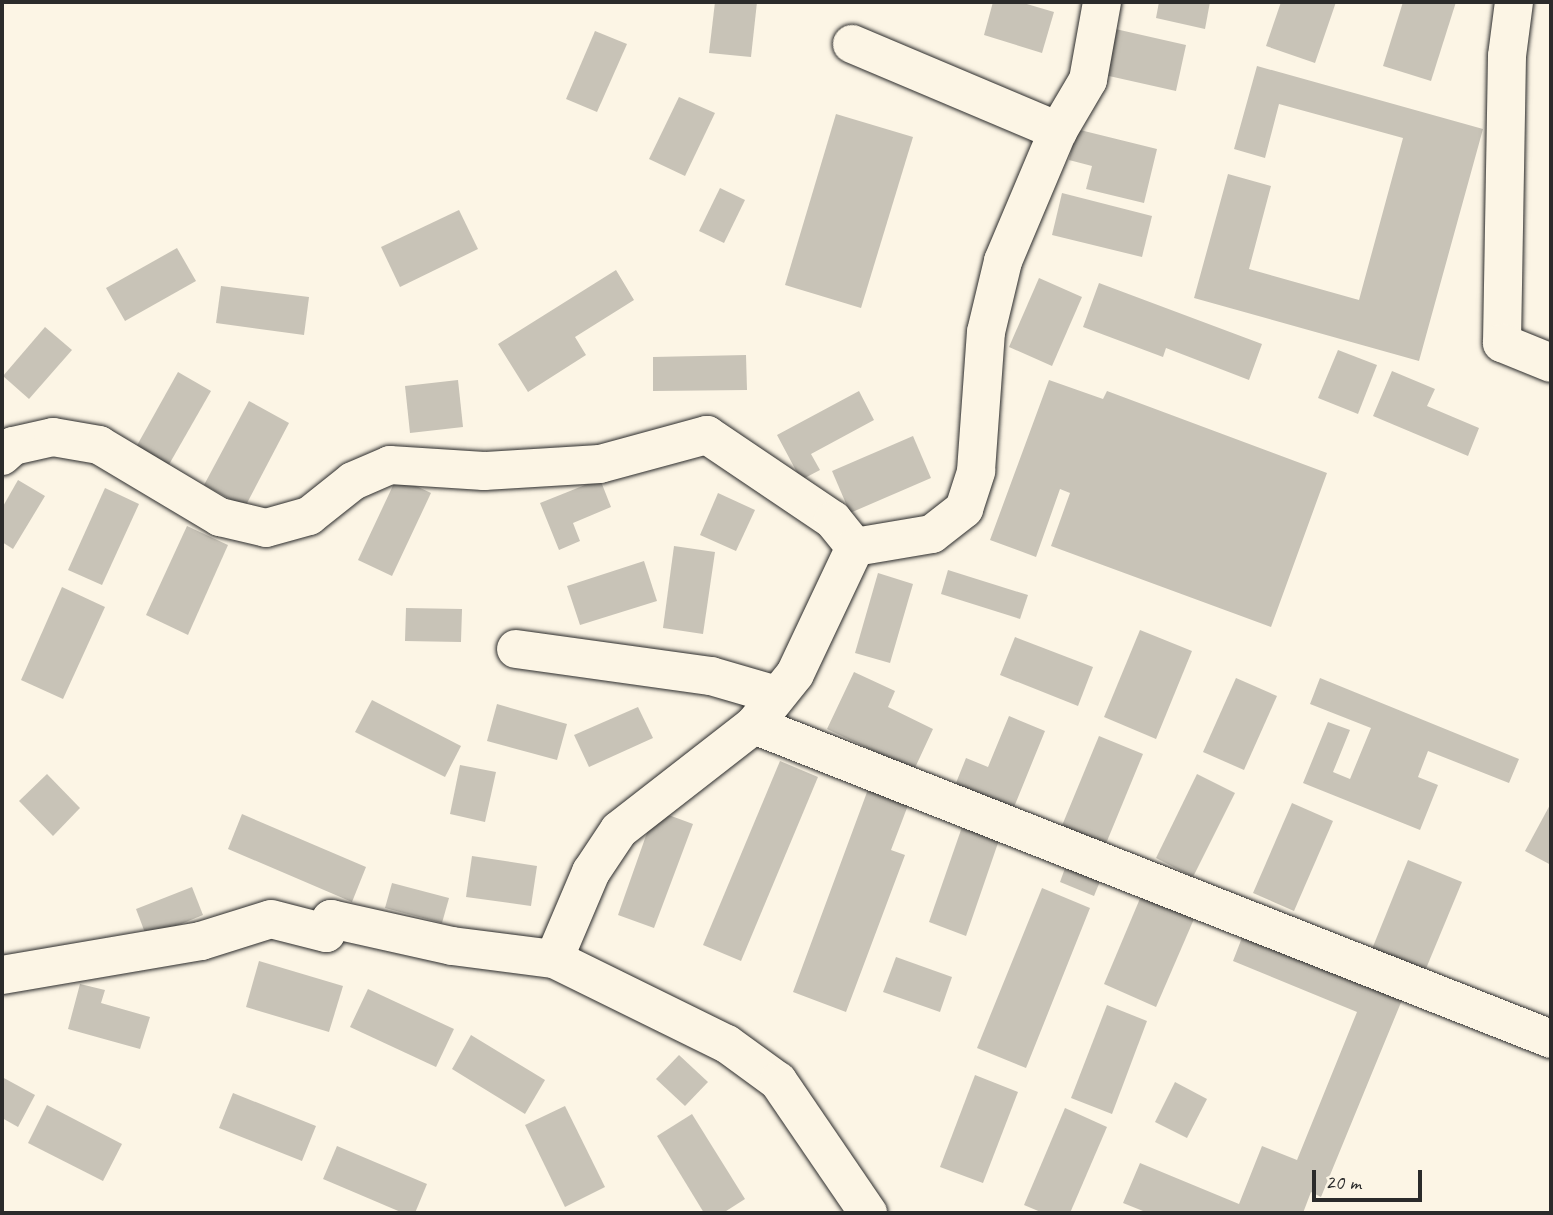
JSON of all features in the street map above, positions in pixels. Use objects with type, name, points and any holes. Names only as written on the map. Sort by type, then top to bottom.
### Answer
[{"type":"street","points":[[855,547],[932,534],[964,509],[976,471],[986,332],[1003,261],[1058,131],[1088,80],[1102,2]]},
{"type":"street","points":[[1514,2],[1507,55],[1502,343],[1551,363]]},
{"type":"street","points":[[852,44],[1058,131]]},
{"type":"street","points":[[2,456],[13,446],[53,437],[99,445],[220,517],[266,528],[309,516],[353,481],[390,465],[484,471],[600,464],[707,435],[833,520],[855,547]]},
{"type":"street","points":[[554,959],[591,872],[618,830],[754,725],[795,674],[855,547]]},
{"type":"street","points":[[516,649],[711,676],[776,695]]},
{"type":"street","points":[[754,725],[1551,1039]]},
{"type":"street","points":[[2,975],[201,941],[271,919],[326,933],[331,919],[452,946],[554,959],[727,1044],[778,1082],[868,1213]]},
{"type":"building","points":[[715,2],[757,2],[751,57],[709,53]]},
{"type":"building","points":[[993,2],[1020,2],[1054,12],[1042,53],[984,35]]},
{"type":"building","points":[[1159,2],[1210,2],[1205,29],[1156,18]]},
{"type":"building","points":[[1281,2],[1336,2],[1315,63],[1266,46]]},
{"type":"building","points":[[1403,2],[1456,2],[1431,81],[1383,66]]},
{"type":"building","points":[[1111,28],[1186,45],[1176,91],[1100,74]]},
{"type":"building","points":[[595,31],[627,44],[597,112],[566,99]]},
{"type":"building","points":[[1257,66],[1483,129],[1419,361],[1194,298],[1228,174],[1271,186],[1249,269],[1359,300],[1403,138],[1279,104],[1265,158],[1234,149]]},
{"type":"building","points":[[679,97],[715,113],[685,176],[649,159]]},
{"type":"building","points":[[836,114],[913,137],[861,308],[785,285]]},
{"type":"building","points":[[1076,129],[1157,149],[1144,203],[1086,189],[1092,166],[1069,160]]},
{"type":"building","points":[[720,188],[745,200],[724,243],[699,231]]},
{"type":"building","points":[[1062,193],[1152,216],[1142,257],[1052,235]]},
{"type":"building","points":[[459,210],[478,249],[400,287],[381,247]]},
{"type":"building","points":[[177,248],[196,281],[125,321],[106,288]]},
{"type":"building","points":[[616,270],[634,300],[575,337],[586,355],[528,392],[498,344]]},
{"type":"building","points":[[1039,278],[1082,297],[1052,366],[1009,347]]},
{"type":"building","points":[[1099,283],[1262,344],[1249,380],[1166,348],[1163,357],[1083,327]]},
{"type":"building","points":[[221,286],[309,297],[304,335],[216,323]]},
{"type":"building","points":[[45,327],[72,350],[29,399],[3,376]]},
{"type":"building","points":[[1338,350],[1377,365],[1358,414],[1318,398]]},
{"type":"building","points":[[746,355],[747,390],[653,391],[653,357]]},
{"type":"building","points":[[1392,371],[1435,389],[1427,406],[1479,428],[1468,456],[1373,416]]},
{"type":"building","points":[[178,372],[211,391],[167,468],[135,449]]},
{"type":"building","points":[[458,380],[463,427],[410,433],[405,386]]},
{"type":"building","points":[[1049,380],[1103,399],[1107,391],[1327,473],[1271,627],[1051,546],[1070,493],[1060,489],[1036,557],[990,540]]},
{"type":"building","points":[[859,391],[874,420],[811,454],[820,470],[801,480],[777,435]]},
{"type":"building","points":[[249,401],[289,423],[245,507],[204,485]]},
{"type":"building","points":[[913,436],[931,478],[850,513],[832,471]]},
{"type":"building","points":[[397,477],[431,493],[392,576],[358,560]]},
{"type":"building","points":[[600,479],[611,507],[573,523],[580,541],[559,550],[540,503]]},
{"type":"building","points":[[18,480],[45,496],[13,549],[2,542],[2,508]]},
{"type":"building","points":[[105,488],[139,504],[102,585],[68,570]]},
{"type":"building","points":[[718,493],[755,510],[736,551],[700,535]]},
{"type":"building","points":[[187,526],[228,545],[188,635],[146,615]]},
{"type":"building","points":[[674,546],[715,552],[703,634],[663,628]]},
{"type":"building","points":[[644,561],[657,601],[580,625],[567,586]]},
{"type":"building","points":[[948,570],[1028,595],[1020,619],[941,594]]},
{"type":"building","points":[[878,573],[913,584],[890,663],[855,653]]},
{"type":"building","points":[[62,587],[105,607],[63,699],[21,680]]},
{"type":"building","points":[[406,608],[462,609],[461,642],[405,641]]},
{"type":"building","points":[[1140,630],[1192,651],[1156,739],[1104,717]]},
{"type":"building","points":[[1015,637],[1093,667],[1078,706],[1000,675]]},
{"type":"building","points":[[854,672],[895,691],[888,707],[933,729],[914,770],[827,729]]},
{"type":"building","points":[[1236,678],[1277,696],[1244,770],[1203,752]]},
{"type":"building","points":[[1320,678],[1519,759],[1509,783],[1428,751],[1418,777],[1438,785],[1420,830],[1303,783],[1328,722],[1350,730],[1333,772],[1350,779],[1371,728],[1310,704]]},
{"type":"building","points":[[372,700],[461,746],[445,777],[355,732]]},
{"type":"building","points":[[497,704],[567,724],[557,760],[487,741]]},
{"type":"building","points":[[638,707],[653,738],[589,767],[574,735]]},
{"type":"building","points":[[1009,716],[1045,731],[1012,812],[954,788],[966,758],[988,767]]},
{"type":"building","points":[[1099,736],[1143,754],[1105,846],[1061,828]]},
{"type":"building","points":[[780,761],[818,777],[741,961],[703,945]]},
{"type":"building","points":[[460,765],[496,772],[485,822],[450,814]]},
{"type":"building","points":[[47,774],[80,808],[53,836],[19,801]]},
{"type":"building","points":[[1197,774],[1235,793],[1193,877],[1156,858]]},
{"type":"building","points":[[870,784],[910,800],[891,850],[905,855],[846,1012],[793,992]]},
{"type":"building","points":[[1292,803],[1333,821],[1294,911],[1253,893]]},
{"type":"building","points":[[1551,803],[1551,865],[1525,851]]},
{"type":"building","points":[[655,810],[693,824],[654,928],[618,915]]},
{"type":"building","points":[[242,814],[366,867],[352,902],[228,849]]},
{"type":"building","points":[[962,827],[999,840],[966,936],[929,922]]},
{"type":"building","points":[[472,856],[537,866],[531,906],[466,897]]},
{"type":"building","points":[[1068,860],[1103,874],[1094,896],[1060,882]]},
{"type":"building","points":[[1408,860],[1462,882],[1425,971],[1372,949]]},
{"type":"building","points":[[392,883],[449,898],[442,923],[385,908]]},
{"type":"building","points":[[192,887],[203,915],[147,938],[136,909]]},
{"type":"building","points":[[1042,888],[1090,908],[1026,1068],[977,1048]]},
{"type":"building","points":[[1144,889],[1197,912],[1156,1007],[1104,984]]},
{"type":"building","points":[[1243,935],[1402,1000],[1321,1197],[1311,1192],[1303,1213],[1148,1213],[1123,1203],[1140,1163],[1239,1204],[1262,1146],[1297,1160],[1357,1012],[1233,961]]},
{"type":"building","points":[[896,957],[952,977],[940,1012],[883,992]]},
{"type":"building","points":[[259,961],[343,986],[329,1032],[246,1007]]},
{"type":"building","points":[[80,984],[105,990],[101,1003],[150,1017],[140,1049],[68,1029]]},
{"type":"building","points":[[368,989],[454,1029],[436,1067],[350,1027]]},
{"type":"building","points":[[1107,1005],[1147,1021],[1112,1114],[1071,1098]]},
{"type":"building","points":[[471,1035],[545,1080],[525,1114],[452,1069]]},
{"type":"building","points":[[679,1055],[708,1082],[685,1106],[656,1079]]},
{"type":"building","points":[[975,1075],[1018,1092],[983,1183],[940,1167]]},
{"type":"building","points":[[2,1077],[35,1095],[18,1127],[2,1118]]},
{"type":"building","points":[[1175,1082],[1207,1099],[1187,1138],[1155,1122]]},
{"type":"building","points":[[233,1093],[316,1126],[302,1161],[219,1128]]},
{"type":"building","points":[[47,1105],[122,1144],[103,1181],[28,1143]]},
{"type":"building","points":[[565,1106],[605,1187],[565,1207],[525,1125]]},
{"type":"building","points":[[1065,1108],[1107,1127],[1070,1213],[1043,1213],[1024,1205]]},
{"type":"building","points":[[692,1114],[745,1199],[723,1213],[704,1213],[657,1136]]},
{"type":"building","points":[[337,1146],[427,1184],[415,1213],[403,1213],[323,1179]]}]
